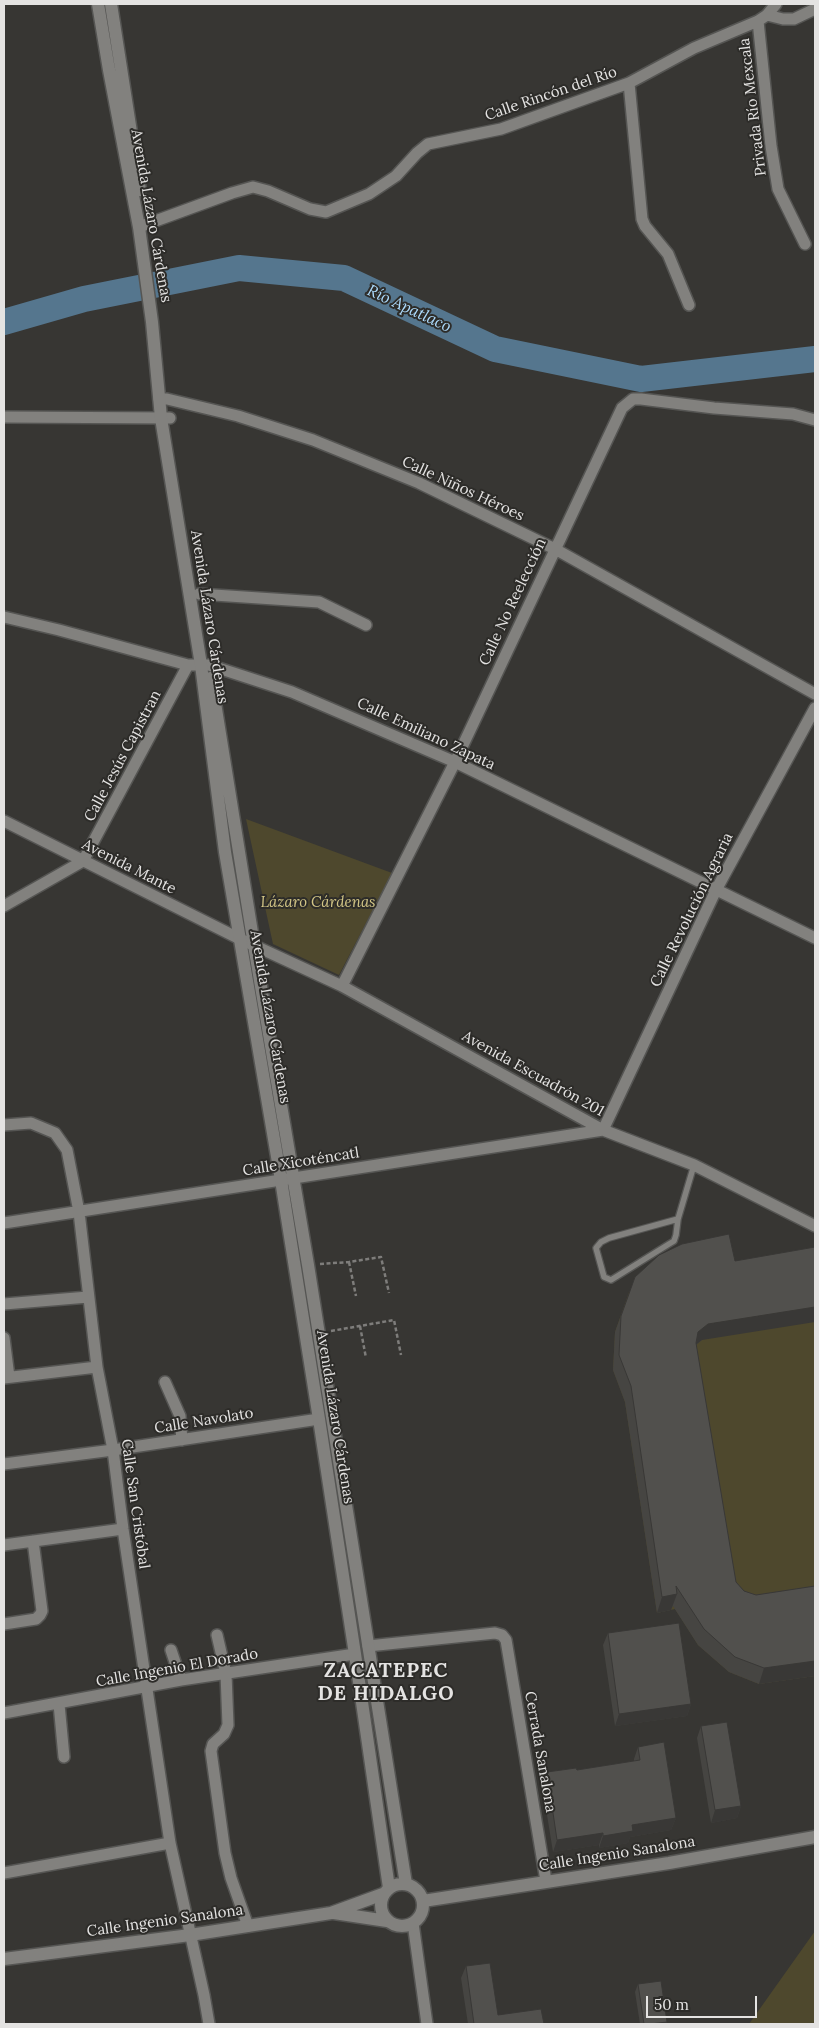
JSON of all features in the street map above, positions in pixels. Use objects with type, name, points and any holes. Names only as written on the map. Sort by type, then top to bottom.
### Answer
[{"type":"main road","name":"Avenida Lázaro Cárdenas","points":[[98,4],[109,70],[142,226]]},
{"type":"main road","name":"Avenida Lázaro Cárdenas","points":[[110,4],[156,320],[163,399],[225,852],[287,1179],[308,1264],[406,1884]]},
{"type":"main road","name":"Avenida Lázaro Cárdenas","points":[[166,418],[199,594],[200,665],[254,945],[319,1419],[355,1654],[386,1891]]},
{"type":"main road","points":[[338,1541],[351,1538]]},
{"type":"main road","name":"Calle Ingenio Sanalona","points":[[422,1901],[815,1837]]},
{"type":"main road","points":[[799,1840],[815,1842]]},
{"type":"main road","points":[[406,1884],[417,1890],[422,1901],[422,1911],[413,1923],[400,1927],[387,1921],[381,1908],[386,1891],[394,1885],[406,1884]]},
{"type":"main road","name":"Calle Ingenio Sanalona","points":[[4,1959],[190,1935],[331,1912],[386,1891]]},
{"type":"main road","name":"Calle Ingenio Sanalona","points":[[331,1912],[387,1921]]},
{"type":"street","name":"Calle Rincón del Río","points":[[142,226],[253,187],[268,191],[310,209],[326,212],[369,194],[396,176],[428,144],[501,129],[629,83],[694,48],[762,18],[776,4]]},
{"type":"street","points":[[762,18],[794,19],[815,9]]},
{"type":"street","name":"Privada Río Mexcala","points":[[762,18],[770,146],[778,189],[806,244]]},
{"type":"street","points":[[629,83],[642,219],[645,226],[668,254],[689,305]]},
{"type":"street","name":"Calle Niños Héroes","points":[[163,399],[238,416],[358,457],[419,484],[555,549],[815,694]]},
{"type":"street","name":"Calle No Reelección","points":[[342,986],[455,762],[622,408],[633,400],[641,399],[714,408],[793,414],[815,420]]},
{"type":"street","points":[[4,417],[166,418]]},
{"type":"street","points":[[199,594],[319,602],[366,624]]},
{"type":"street","name":"Calle Emiliano Zapata","points":[[4,617],[200,665],[300,695],[455,762],[815,938]]},
{"type":"street","name":"Calle Jesús Capistran","points":[[84,861],[200,665]]},
{"type":"street","name":"Calle Revolución Agraria","points":[[603,1130],[716,890],[815,708]]},
{"type":"street","name":"Avenida Mante","points":[[4,821],[240,939]]},
{"type":"street","points":[[4,906],[84,861]]},
{"type":"street","name":"Avenida Escuadrón 201","points":[[240,939],[342,986],[603,1130],[694,1165],[815,1226]]},
{"type":"street","name":"Calle San Cristóbal","points":[[4,1125],[31,1123],[55,1133],[67,1150],[79,1212],[96,1367],[113,1450],[170,1843],[209,2024]]},
{"type":"street","name":"Calle Xicoténcatl","points":[[4,1223],[603,1130]]},
{"type":"street","points":[[4,1304],[88,1297]]},
{"type":"street","points":[[4,1338],[6,1377],[96,1367]]},
{"type":"street","points":[[166,1382],[180,1416],[182,1440]]},
{"type":"street","name":"Calle Navolato","points":[[4,1464],[113,1450],[319,1419]]},
{"type":"street","points":[[4,1545],[123,1529]]},
{"type":"street","points":[[4,1624],[36,1618],[40,1616],[42,1611],[33,1541]]},
{"type":"street","name":"Cerrada Sanalona","points":[[368,1646],[495,1633],[502,1635],[506,1640],[546,1881]]},
{"type":"street","points":[[217,1635],[226,1674],[228,1725],[224,1734],[213,1744],[211,1751],[227,1859],[248,1926]]},
{"type":"street","points":[[171,1650],[181,1680]]},
{"type":"street","name":"Calle Ingenio El Dorado","points":[[4,1713],[181,1680],[355,1654]]},
{"type":"street","points":[[58,1704],[64,1757]]},
{"type":"street","points":[[4,1873],[170,1843]]},
{"type":"street","points":[[413,1923],[427,2024]]},
{"type":"lane","points":[[678,1219],[600,1242],[596,1248],[604,1277],[611,1280],[674,1240],[678,1219],[694,1165]]},
{"type":"path","points":[[308,1264],[349,1262],[381,1256],[389,1293]]},
{"type":"path","points":[[349,1262],[356,1296]]},
{"type":"path","points":[[319,1333],[394,1320],[401,1355]]},
{"type":"path","points":[[360,1326],[366,1358]]},
{"type":"green space","name":"Lázaro Cárdenas","points":[[246,819],[392,873],[339,975],[273,944]]},
{"type":"green space","points":[[815,1261],[815,1676],[759,1684],[729,1672],[698,1645],[675,1609],[657,1613],[625,1402],[613,1370],[615,1332],[629,1292]]},
{"type":"green space","points":[[815,1931],[815,2024],[749,2024]]},
{"type":"building","points":[[729,1234],[735,1261],[815,1247],[815,1307],[708,1324],[698,1332],[696,1343],[736,1582],[744,1591],[756,1595],[815,1586],[815,1661],[764,1668],[735,1657],[704,1629],[676,1586],[677,1594],[662,1597],[631,1386],[619,1355],[621,1316],[635,1277],[659,1255],[682,1244]]},
{"type":"building","points":[[679,1623],[691,1704],[619,1714],[608,1633]]},
{"type":"building","points":[[727,1722],[741,1806],[715,1810],[701,1726]]},
{"type":"building","points":[[664,1742],[676,1818],[632,1825],[633,1831],[603,1836],[603,1833],[557,1840],[547,1772],[576,1768],[577,1770],[640,1760],[638,1747]]},
{"type":"building","points":[[490,1963],[498,2015],[541,2009],[544,2024],[474,2024],[466,1966]]},
{"type":"building","points":[[661,1981],[667,2022],[644,2024],[638,1984]]},
{"type":"waterway","name":"Río Apatlaco","points":[[4,322],[84,299],[239,268],[344,278],[495,349],[641,379],[815,359]]},
{"type":"district","name":"ZACATEPEC DE HIDALGO","points":[[386,1682]]}]
